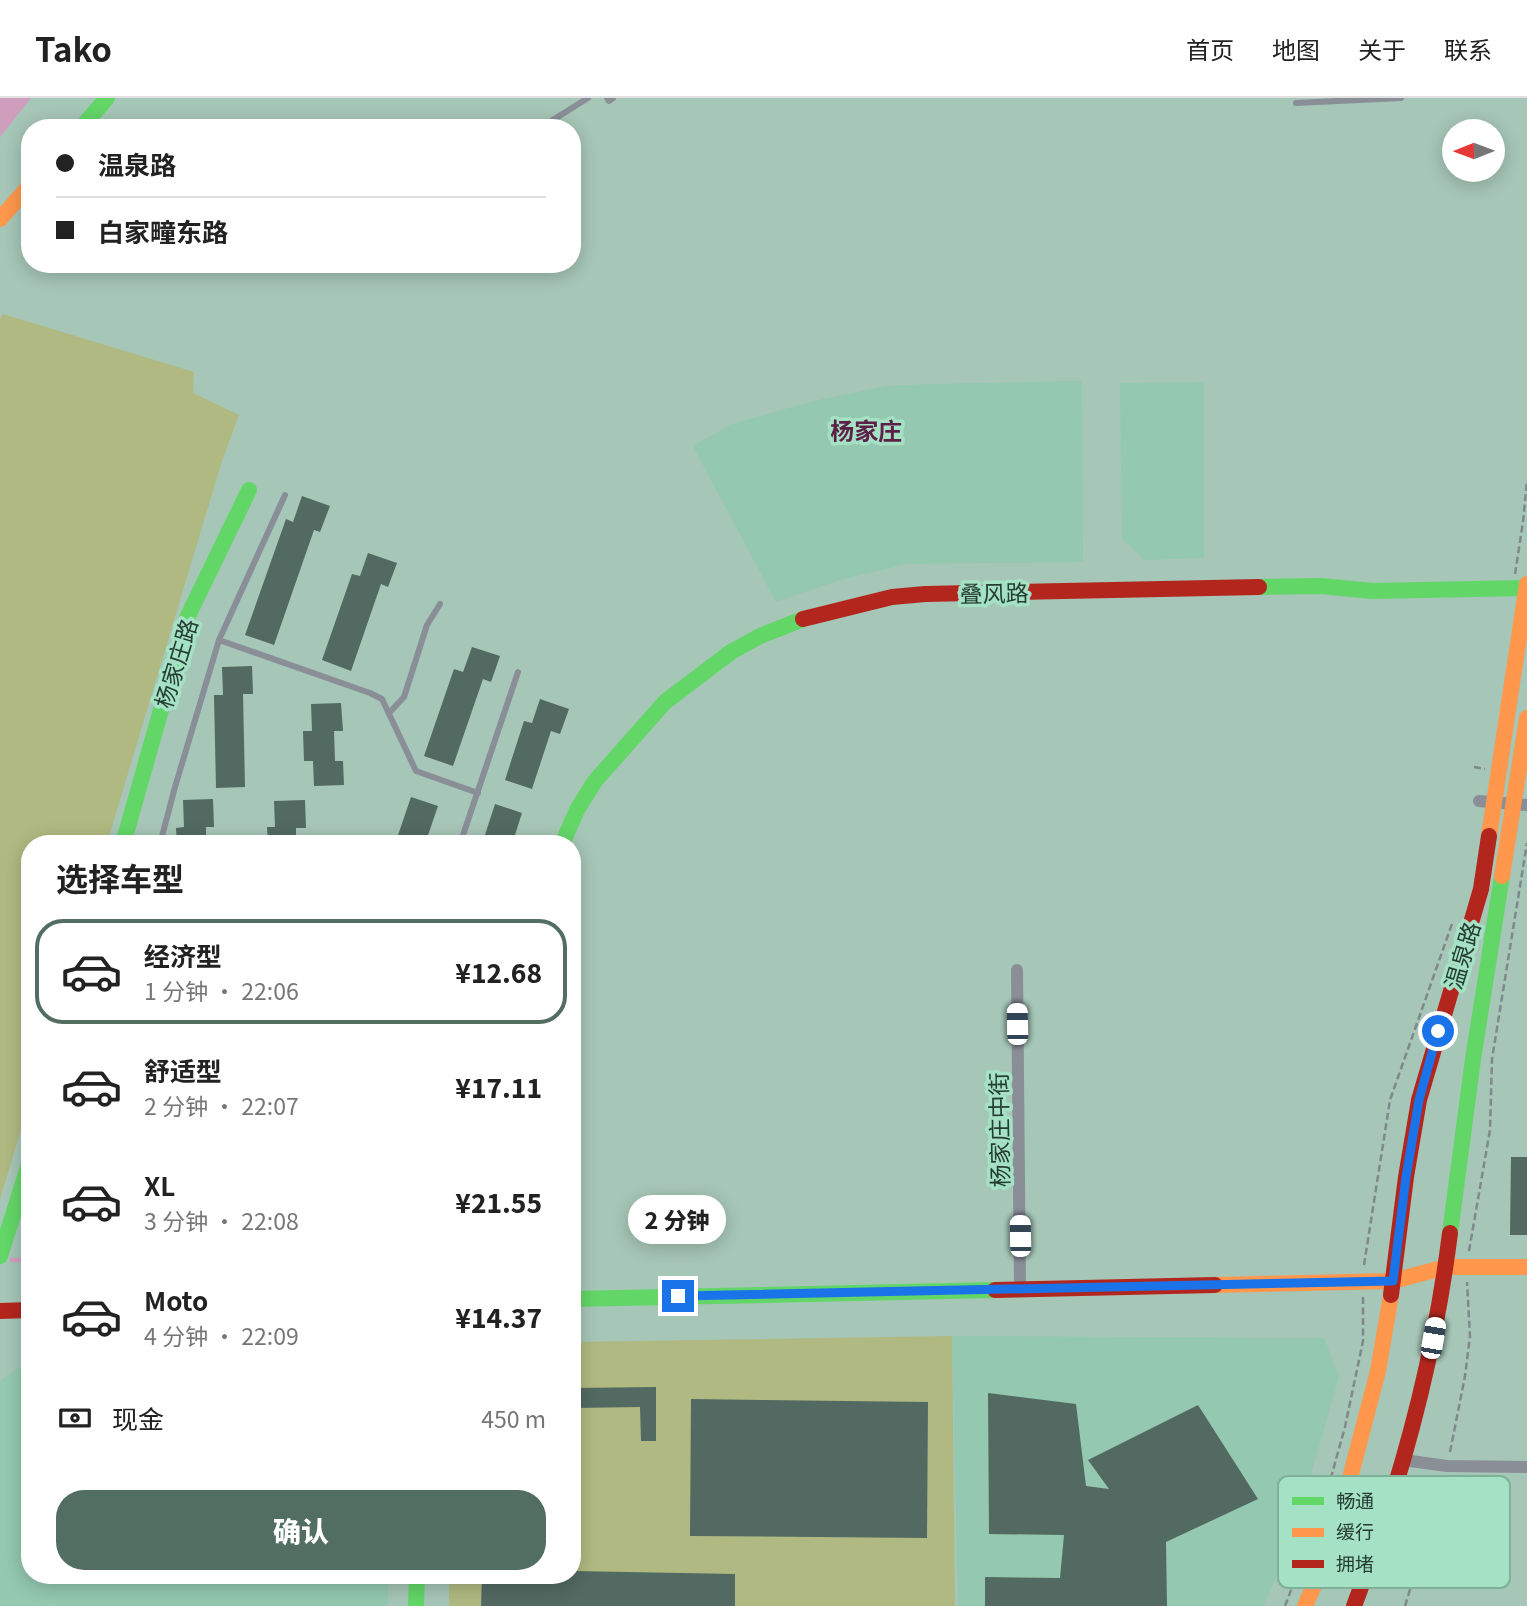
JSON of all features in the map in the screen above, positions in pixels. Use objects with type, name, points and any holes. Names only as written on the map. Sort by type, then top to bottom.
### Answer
[{"type":"street","points":[[89,119],[107,98]]},
{"type":"street","points":[[0,219],[21,195]]},
{"type":"street","name":"杨家庄路","points":[[126,835],[187,618],[249,490]]},
{"type":"street","name":"叠风路","points":[[566,835],[577,810],[595,781],[666,702],[722,658],[750,641],[798,620],[838,608],[892,597],[958,592],[1321,586],[1372,591],[1527,587]]},
{"type":"street","name":"温泉路","points":[[1351,1476],[1378,1371],[1419,1100],[1481,889],[1487,802],[1527,587]]},
{"type":"street","name":"温泉路","points":[[1398,1476],[1429,1361],[1446,1267],[1473,1059],[1520,804],[1527,718]]},
{"type":"street","points":[[1487,802],[1520,804]]},
{"type":"street","name":"杨家庄中街","points":[[1017,970],[1020,1289]]},
{"type":"street","points":[[0,1256],[21,1190]]},
{"type":"street","points":[[581,1299],[1393,1281],[1446,1267],[1527,1268]]},
{"type":"street","points":[[0,1311],[21,1310]]},
{"type":"street","points":[[1403,1460],[1447,1466],[1527,1467]]},
{"type":"street","points":[[416,1606],[417,1584]]},
{"type":"street","name":"温泉路","points":[[1305,1606],[1312,1588]]},
{"type":"street","name":"温泉路","points":[[1354,1606],[1361,1588]]},
{"type":"lane","points":[[554,119],[588,98]]},
{"type":"lane","points":[[607,98],[609,101],[613,98]]},
{"type":"lane","points":[[1296,103],[1401,98]]},
{"type":"lane","points":[[162,835],[219,640],[285,495]]},
{"type":"lane","points":[[389,713],[404,697],[426,625],[440,604]]},
{"type":"lane","points":[[219,640],[382,699],[416,771],[478,793]]},
{"type":"lane","points":[[463,835],[518,672]]},
{"type":"path","points":[[1444,1476],[1465,1376],[1470,1336],[1466,1267],[1490,1130],[1492,1059],[1527,843]]},
{"type":"path","points":[[1405,1606],[1410,1588]]},
{"type":"shaded area","points":[[0,98],[31,98],[0,137]]},
{"type":"shaded area","points":[[3,314],[194,372],[193,393],[239,415],[222,461],[109,835],[21,835],[21,1130],[0,1199],[0,319]]},
{"type":"shaded area","points":[[1082,381],[1083,562],[906,564],[840,580],[776,602],[693,446],[732,424],[814,401],[886,386]]},
{"type":"shaded area","points":[[1204,382],[1204,558],[1145,560],[1122,539],[1120,383]]},
{"type":"shaded area","points":[[952,1336],[1324,1338],[1339,1376],[1311,1476],[1278,1476],[1278,1573],[1263,1606],[958,1606]]},
{"type":"shaded area","points":[[952,1336],[955,1606],[449,1606],[449,1584],[581,1584],[581,1342]]},
{"type":"shaded area","points":[[21,1366],[21,1584],[388,1584],[388,1606],[0,1606],[0,1381]]},
{"type":"building","points":[[302,496],[330,506],[320,532],[314,530],[274,645],[245,635],[286,519],[293,522]]},
{"type":"building","points":[[368,553],[397,563],[388,587],[381,584],[351,671],[322,660],[352,574],[360,576]]},
{"type":"building","points":[[472,647],[500,656],[491,682],[483,679],[453,766],[424,756],[454,669],[463,672]]},
{"type":"building","points":[[252,666],[253,694],[243,694],[245,787],[216,788],[214,695],[223,695],[222,667]]},
{"type":"building","points":[[540,699],[569,709],[560,734],[551,731],[532,789],[505,780],[524,721],[532,723]]},
{"type":"building","points":[[341,703],[343,731],[334,731],[335,761],[343,761],[344,785],[314,786],[313,761],[304,761],[303,731],[312,731],[311,704]]},
{"type":"building","points":[[411,797],[438,806],[428,835],[398,835]]},
{"type":"building","points":[[213,799],[214,827],[206,827],[206,835],[176,835],[176,828],[184,827],[183,800]]},
{"type":"building","points":[[305,800],[306,828],[296,828],[296,835],[267,835],[267,827],[275,827],[274,801]]},
{"type":"building","points":[[495,804],[522,813],[515,835],[485,835]]},
{"type":"building","points":[[1511,1157],[1527,1157],[1527,1235],[1510,1235]]},
{"type":"building","points":[[656,1387],[656,1441],[641,1441],[640,1407],[581,1408],[581,1388]]},
{"type":"building","points":[[988,1393],[1076,1404],[1086,1486],[1109,1489],[1088,1460],[1198,1405],[1258,1499],[1166,1542],[1167,1606],[985,1606],[985,1577],[1060,1578],[1064,1535],[989,1534]]},
{"type":"building","points":[[691,1399],[928,1402],[927,1538],[690,1536]]},
{"type":"building","points":[[581,1571],[735,1574],[735,1606],[481,1606],[482,1584],[581,1584]]},
{"type":"waterway","points":[[12,1260],[21,1260]]},
{"type":"traffic: fast","points":[[89,119],[107,98]]},
{"type":"traffic: fast","points":[[126,835],[187,618],[249,490]]},
{"type":"traffic: fast","points":[[1259,587],[1321,586],[1372,591],[1527,588]]},
{"type":"traffic: fast","points":[[566,835],[577,810],[595,781],[665,702],[731,652],[760,636],[803,619]]},
{"type":"traffic: fast","points":[[1450,1233],[1473,1059],[1502,876]]},
{"type":"traffic: fast","points":[[0,1256],[21,1190]]},
{"type":"traffic: fast","points":[[581,1299],[995,1290]]},
{"type":"traffic: fast","points":[[416,1606],[417,1584]]},
{"type":"traffic: slow","points":[[0,219],[21,195]]},
{"type":"traffic: slow","points":[[1489,836],[1527,584]]},
{"type":"traffic: slow","points":[[1502,876],[1527,718]]},
{"type":"traffic: slow","points":[[1215,1285],[1393,1281],[1446,1267],[1527,1267]]},
{"type":"traffic: slow","points":[[1351,1476],[1378,1371],[1391,1295]]},
{"type":"traffic: slow","points":[[1305,1606],[1313,1588]]},
{"type":"traffic: jam","points":[[803,619],[892,597],[925,594],[1259,587]]},
{"type":"traffic: jam","points":[[1391,1295],[1419,1100],[1481,889],[1489,836]]},
{"type":"traffic: jam","points":[[1398,1476],[1425,1376],[1450,1233]]},
{"type":"traffic: jam","points":[[995,1290],[1215,1285]]},
{"type":"traffic: jam","points":[[0,1311],[21,1310]]},
{"type":"traffic: jam","points":[[1354,1606],[1361,1588]]},
{"type":"district","name":"杨家庄","points":[[866,429]]},
{"type":"route","points":[[678,1296],[1393,1281],[1419,1100],[1438,1031]]}]
